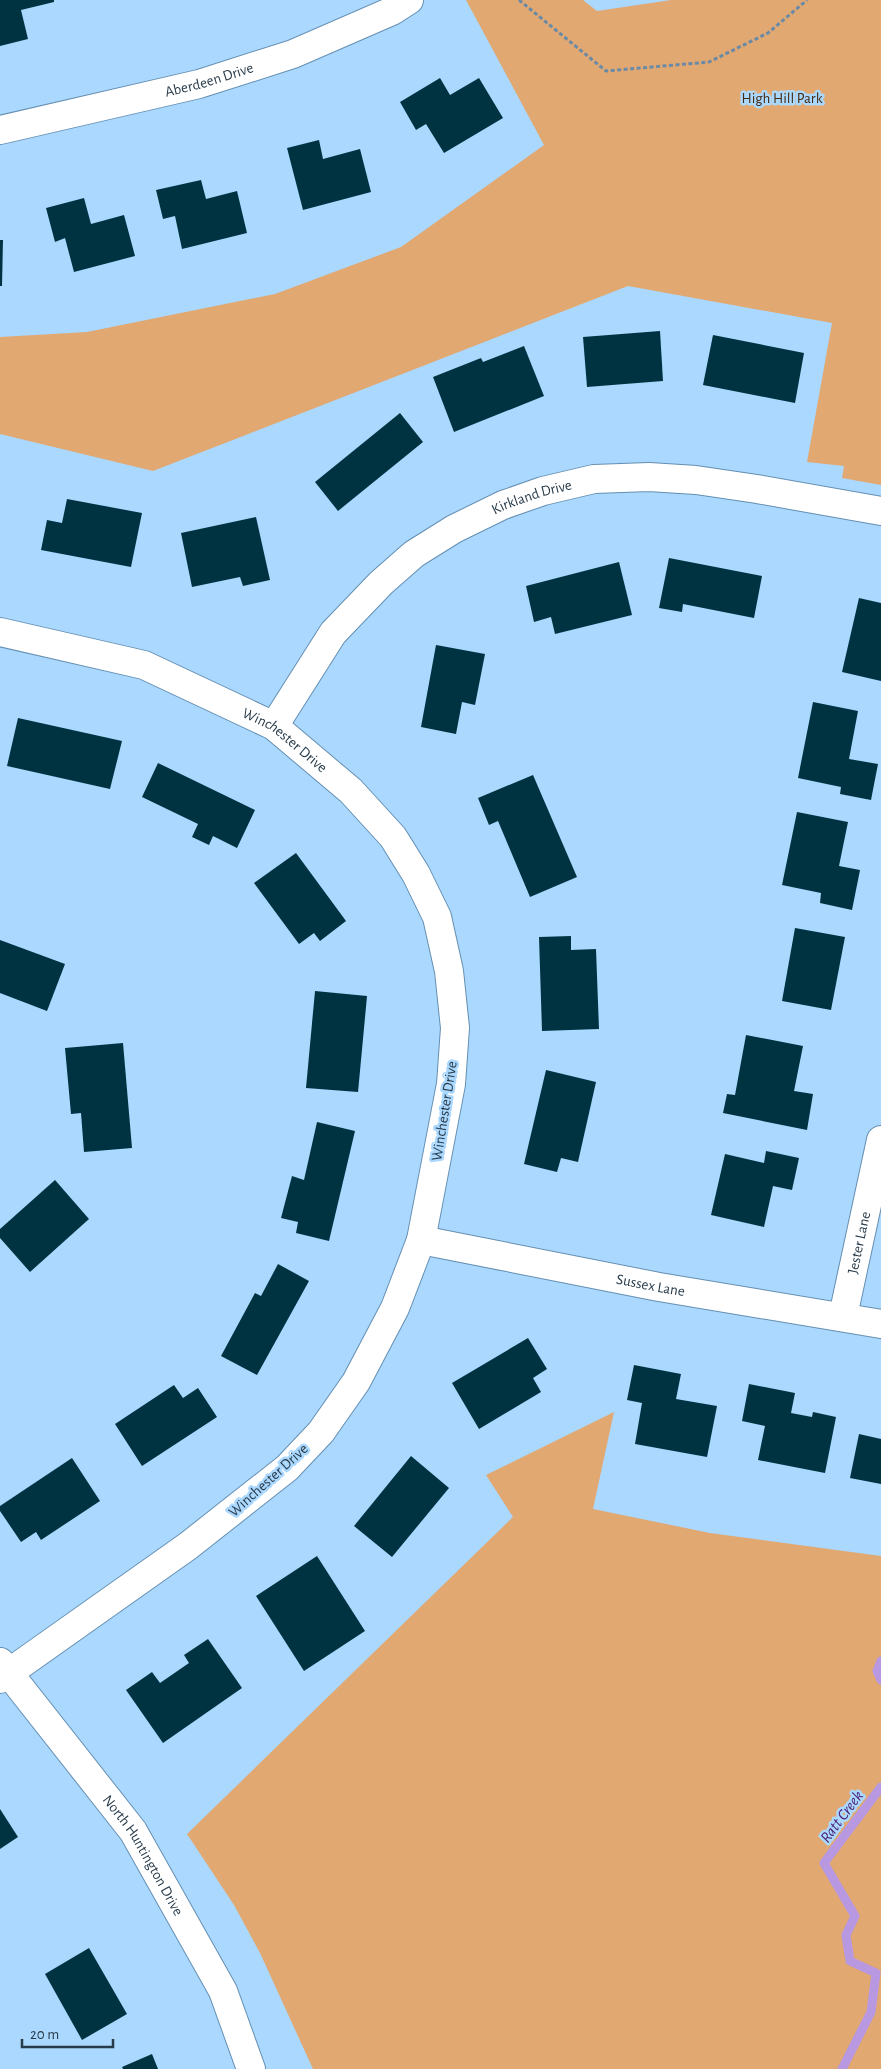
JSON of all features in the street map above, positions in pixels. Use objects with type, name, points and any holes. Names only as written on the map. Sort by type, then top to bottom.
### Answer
[{"type":"street","name":"Aberdeen Drive","points":[[0,130],[199,84],[293,54],[392,10],[409,0]]},
{"type":"street","name":"Kirkland Drive","points":[[274,726],[333,633],[381,583],[407,560],[454,529],[503,506],[543,491],[594,480],[649,477],[696,480],[881,511]]},
{"type":"street","name":"Winchester Drive","points":[[0,632],[144,665],[274,726],[351,791],[393,837],[416,874],[438,917],[450,971],[455,1028],[450,1084],[421,1240],[395,1308],[356,1382],[321,1432],[287,1468],[188,1546],[3,1671]]},
{"type":"street","name":"Jester Lane","points":[[843,1316],[881,1140]]},
{"type":"street","name":"Sussex Lane","points":[[421,1240],[659,1287],[843,1316],[881,1324]]},
{"type":"street","name":"North Huntington Drive","points":[[3,1671],[133,1831],[223,1991],[251,2069]]},
{"type":"path","points":[[519,0],[606,72],[709,62],[768,34],[807,0]]},
{"type":"green space","name":"High Hill Park","points":[[466,0],[583,0],[597,11],[671,0],[881,0],[881,485],[842,478],[844,466],[807,462],[832,323],[628,286],[153,471],[0,434],[0,337],[87,332],[275,294],[401,247],[544,145]]},
{"type":"green space","points":[[614,1412],[593,1509],[710,1533],[881,1556],[881,2069],[313,2069],[260,1953],[234,1905],[187,1834],[513,1517],[486,1475]]},
{"type":"building","points":[[0,0],[54,0],[54,2],[21,10],[28,39],[0,46]]},
{"type":"building","points":[[440,78],[450,95],[479,78],[503,118],[444,153],[426,124],[416,130],[400,102]]},
{"type":"building","points":[[319,140],[323,159],[360,149],[371,192],[303,210],[287,148]]},
{"type":"building","points":[[201,180],[206,199],[237,191],[247,233],[182,249],[175,216],[163,219],[156,190]]},
{"type":"building","points":[[84,198],[91,224],[124,215],[135,256],[74,272],[65,238],[55,242],[46,208]]},
{"type":"building","points":[[0,240],[3,240],[2,286],[0,286]]},
{"type":"building","points":[[660,331],[663,381],[587,387],[583,337]]},
{"type":"building","points":[[713,335],[804,353],[795,403],[703,385]]},
{"type":"building","points":[[524,346],[544,396],[454,432],[433,377],[481,358],[483,362]]},
{"type":"building","points":[[400,413],[423,442],[338,511],[315,482]]},
{"type":"building","points":[[67,499],[142,513],[131,567],[41,550],[47,520],[62,523]]},
{"type":"building","points":[[256,517],[270,580],[243,586],[240,577],[192,587],[181,533]]},
{"type":"building","points":[[669,558],[762,576],[754,618],[683,604],[682,612],[659,608]]},
{"type":"building","points":[[619,562],[632,615],[555,634],[551,617],[534,622],[526,586]]},
{"type":"building","points":[[859,598],[881,603],[881,681],[842,672]]},
{"type":"building","points":[[436,645],[485,654],[475,705],[462,702],[456,734],[421,727]]},
{"type":"building","points":[[813,702],[858,711],[849,759],[878,764],[871,800],[840,794],[841,787],[798,778]]},
{"type":"building","points":[[18,718],[122,741],[110,789],[7,766]]},
{"type":"building","points":[[158,763],[255,810],[237,848],[213,836],[209,845],[192,837],[198,824],[142,797]]},
{"type":"building","points":[[533,775],[577,877],[530,897],[498,821],[489,825],[478,798]]},
{"type":"building","points":[[797,812],[848,822],[839,866],[860,870],[852,910],[820,903],[821,893],[782,885]]},
{"type":"building","points":[[296,853],[346,921],[320,941],[314,933],[299,944],[254,883]]},
{"type":"building","points":[[795,928],[845,937],[831,1010],[782,1001]]},
{"type":"building","points":[[571,936],[571,950],[596,949],[599,1029],[542,1031],[539,937]]},
{"type":"building","points":[[0,940],[65,964],[47,1011],[0,993]]},
{"type":"building","points":[[315,991],[367,996],[358,1092],[306,1088]]},
{"type":"building","points":[[746,1035],[803,1046],[794,1091],[813,1094],[807,1130],[723,1113],[727,1094],[735,1095]]},
{"type":"building","points":[[123,1043],[132,1148],[84,1152],[81,1113],[71,1114],[65,1048]]},
{"type":"building","points":[[546,1070],[596,1082],[578,1162],[561,1158],[557,1172],[524,1164]]},
{"type":"building","points":[[317,1122],[355,1131],[329,1241],[296,1233],[298,1222],[281,1218],[292,1176],[304,1180]]},
{"type":"building","points":[[766,1151],[799,1158],[792,1190],[773,1186],[764,1227],[711,1215],[725,1154],[764,1163]]},
{"type":"building","points":[[55,1180],[89,1219],[30,1272],[0,1238],[0,1229]]},
{"type":"building","points":[[278,1264],[309,1281],[257,1375],[221,1356],[255,1293],[261,1296]]},
{"type":"building","points":[[528,1338],[547,1369],[533,1378],[541,1392],[479,1429],[452,1383]]},
{"type":"building","points":[[634,1365],[681,1374],[676,1399],[717,1406],[707,1457],[635,1444],[642,1403],[627,1400]]},
{"type":"building","points":[[749,1384],[795,1393],[791,1413],[812,1417],[813,1412],[836,1417],[825,1473],[758,1460],[765,1426],[742,1421]]},
{"type":"building","points":[[174,1385],[183,1398],[198,1388],[217,1417],[142,1466],[115,1424]]},
{"type":"building","points":[[859,1434],[881,1439],[881,1484],[850,1478]]},
{"type":"building","points":[[411,1456],[449,1488],[392,1557],[354,1526]]},
{"type":"building","points":[[72,1458],[100,1501],[41,1540],[36,1532],[21,1542],[0,1511],[0,1506]]},
{"type":"building","points":[[317,1556],[365,1631],[304,1671],[256,1596]]},
{"type":"building","points":[[208,1639],[242,1688],[163,1743],[126,1690],[152,1672],[160,1683],[189,1663],[184,1655]]},
{"type":"building","points":[[0,1809],[18,1837],[0,1849]]},
{"type":"building","points":[[89,1948],[127,2014],[82,2040],[45,1974]]},
{"type":"building","points":[[152,2054],[158,2069],[123,2069],[122,2067]]},
{"type":"waterway","name":"Ratt Creek","points":[[881,1661],[877,1671],[881,1680]]},
{"type":"waterway","name":"Ratt Creek","points":[[842,2069],[871,2012],[876,1973],[850,1961],[846,1935],[855,1916],[824,1863],[881,1787]]}]
